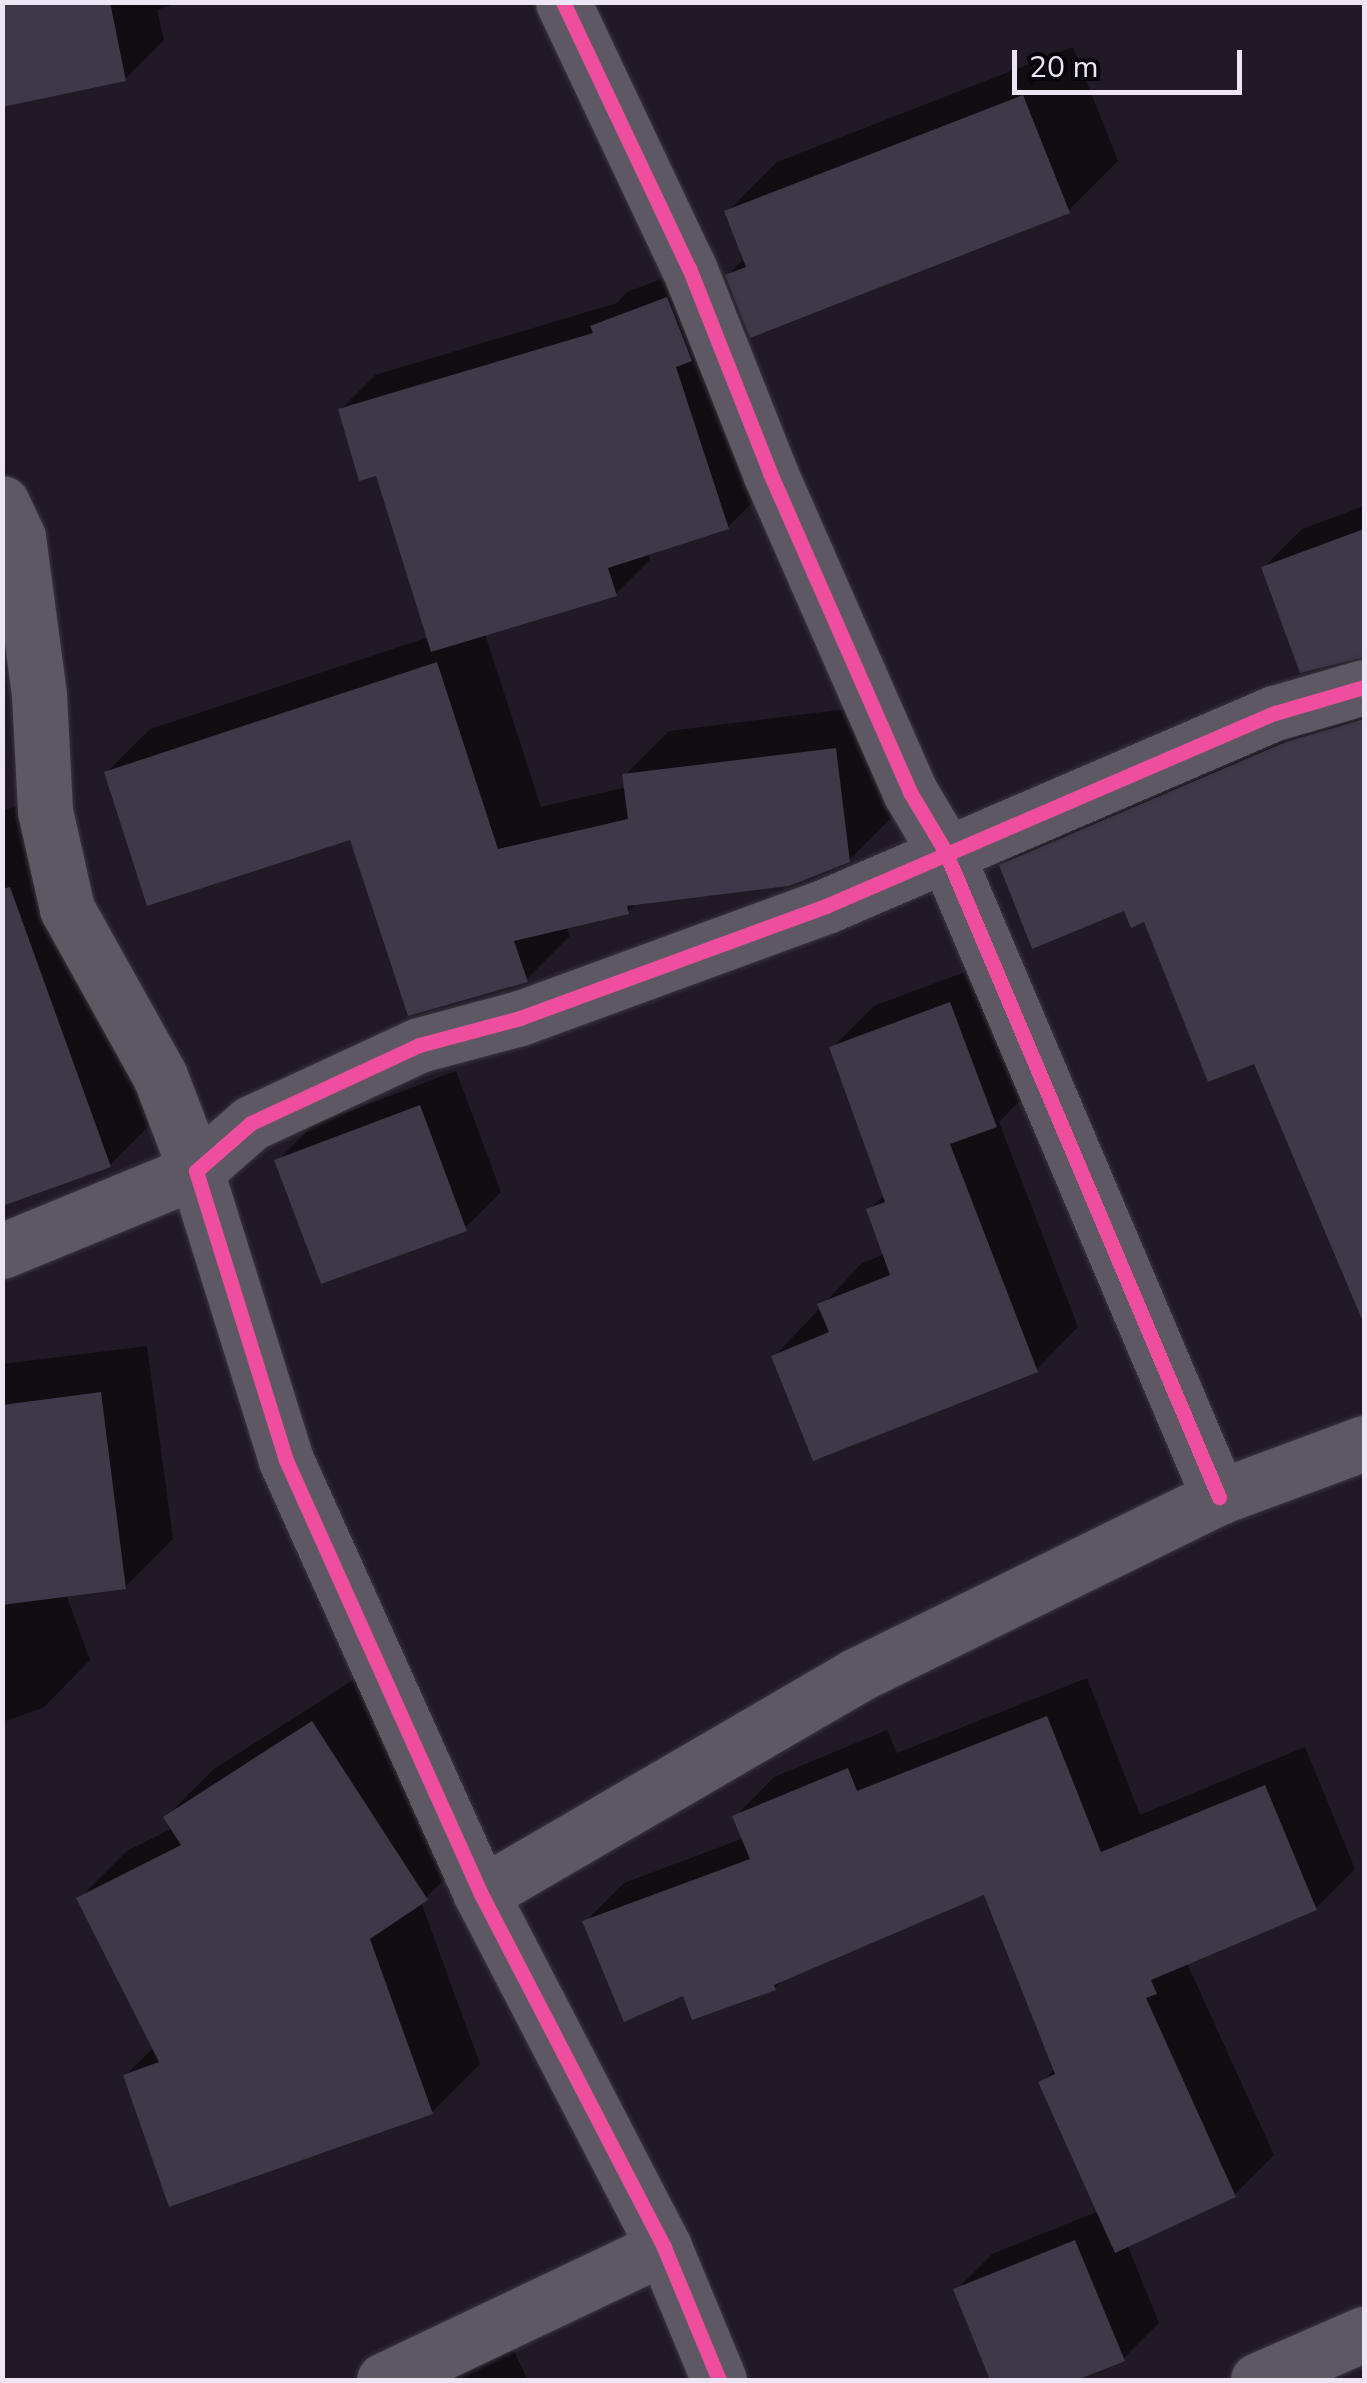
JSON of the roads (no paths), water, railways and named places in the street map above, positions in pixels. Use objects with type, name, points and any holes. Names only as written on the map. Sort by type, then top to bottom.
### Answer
[{"type":"street","points":[[563,2],[690,268],[770,473],[910,792],[946,850],[1219,1497]]},
{"type":"street","points":[[2,503],[18,536],[40,695],[45,811],[67,909],[160,1076],[196,1171],[286,1460],[481,1894],[664,2247],[718,2380]]},
{"type":"street","points":[[2,1250],[196,1171],[251,1123],[419,1045],[520,1018],[826,906],[946,850],[1184,757],[1274,714],[1364,688]]},
{"type":"street","points":[[481,1894],[854,1676],[1219,1497],[1364,1443]]},
{"type":"street","points":[[384,2380],[664,2247]]},
{"type":"street","points":[[1258,2380],[1364,2334]]}]
